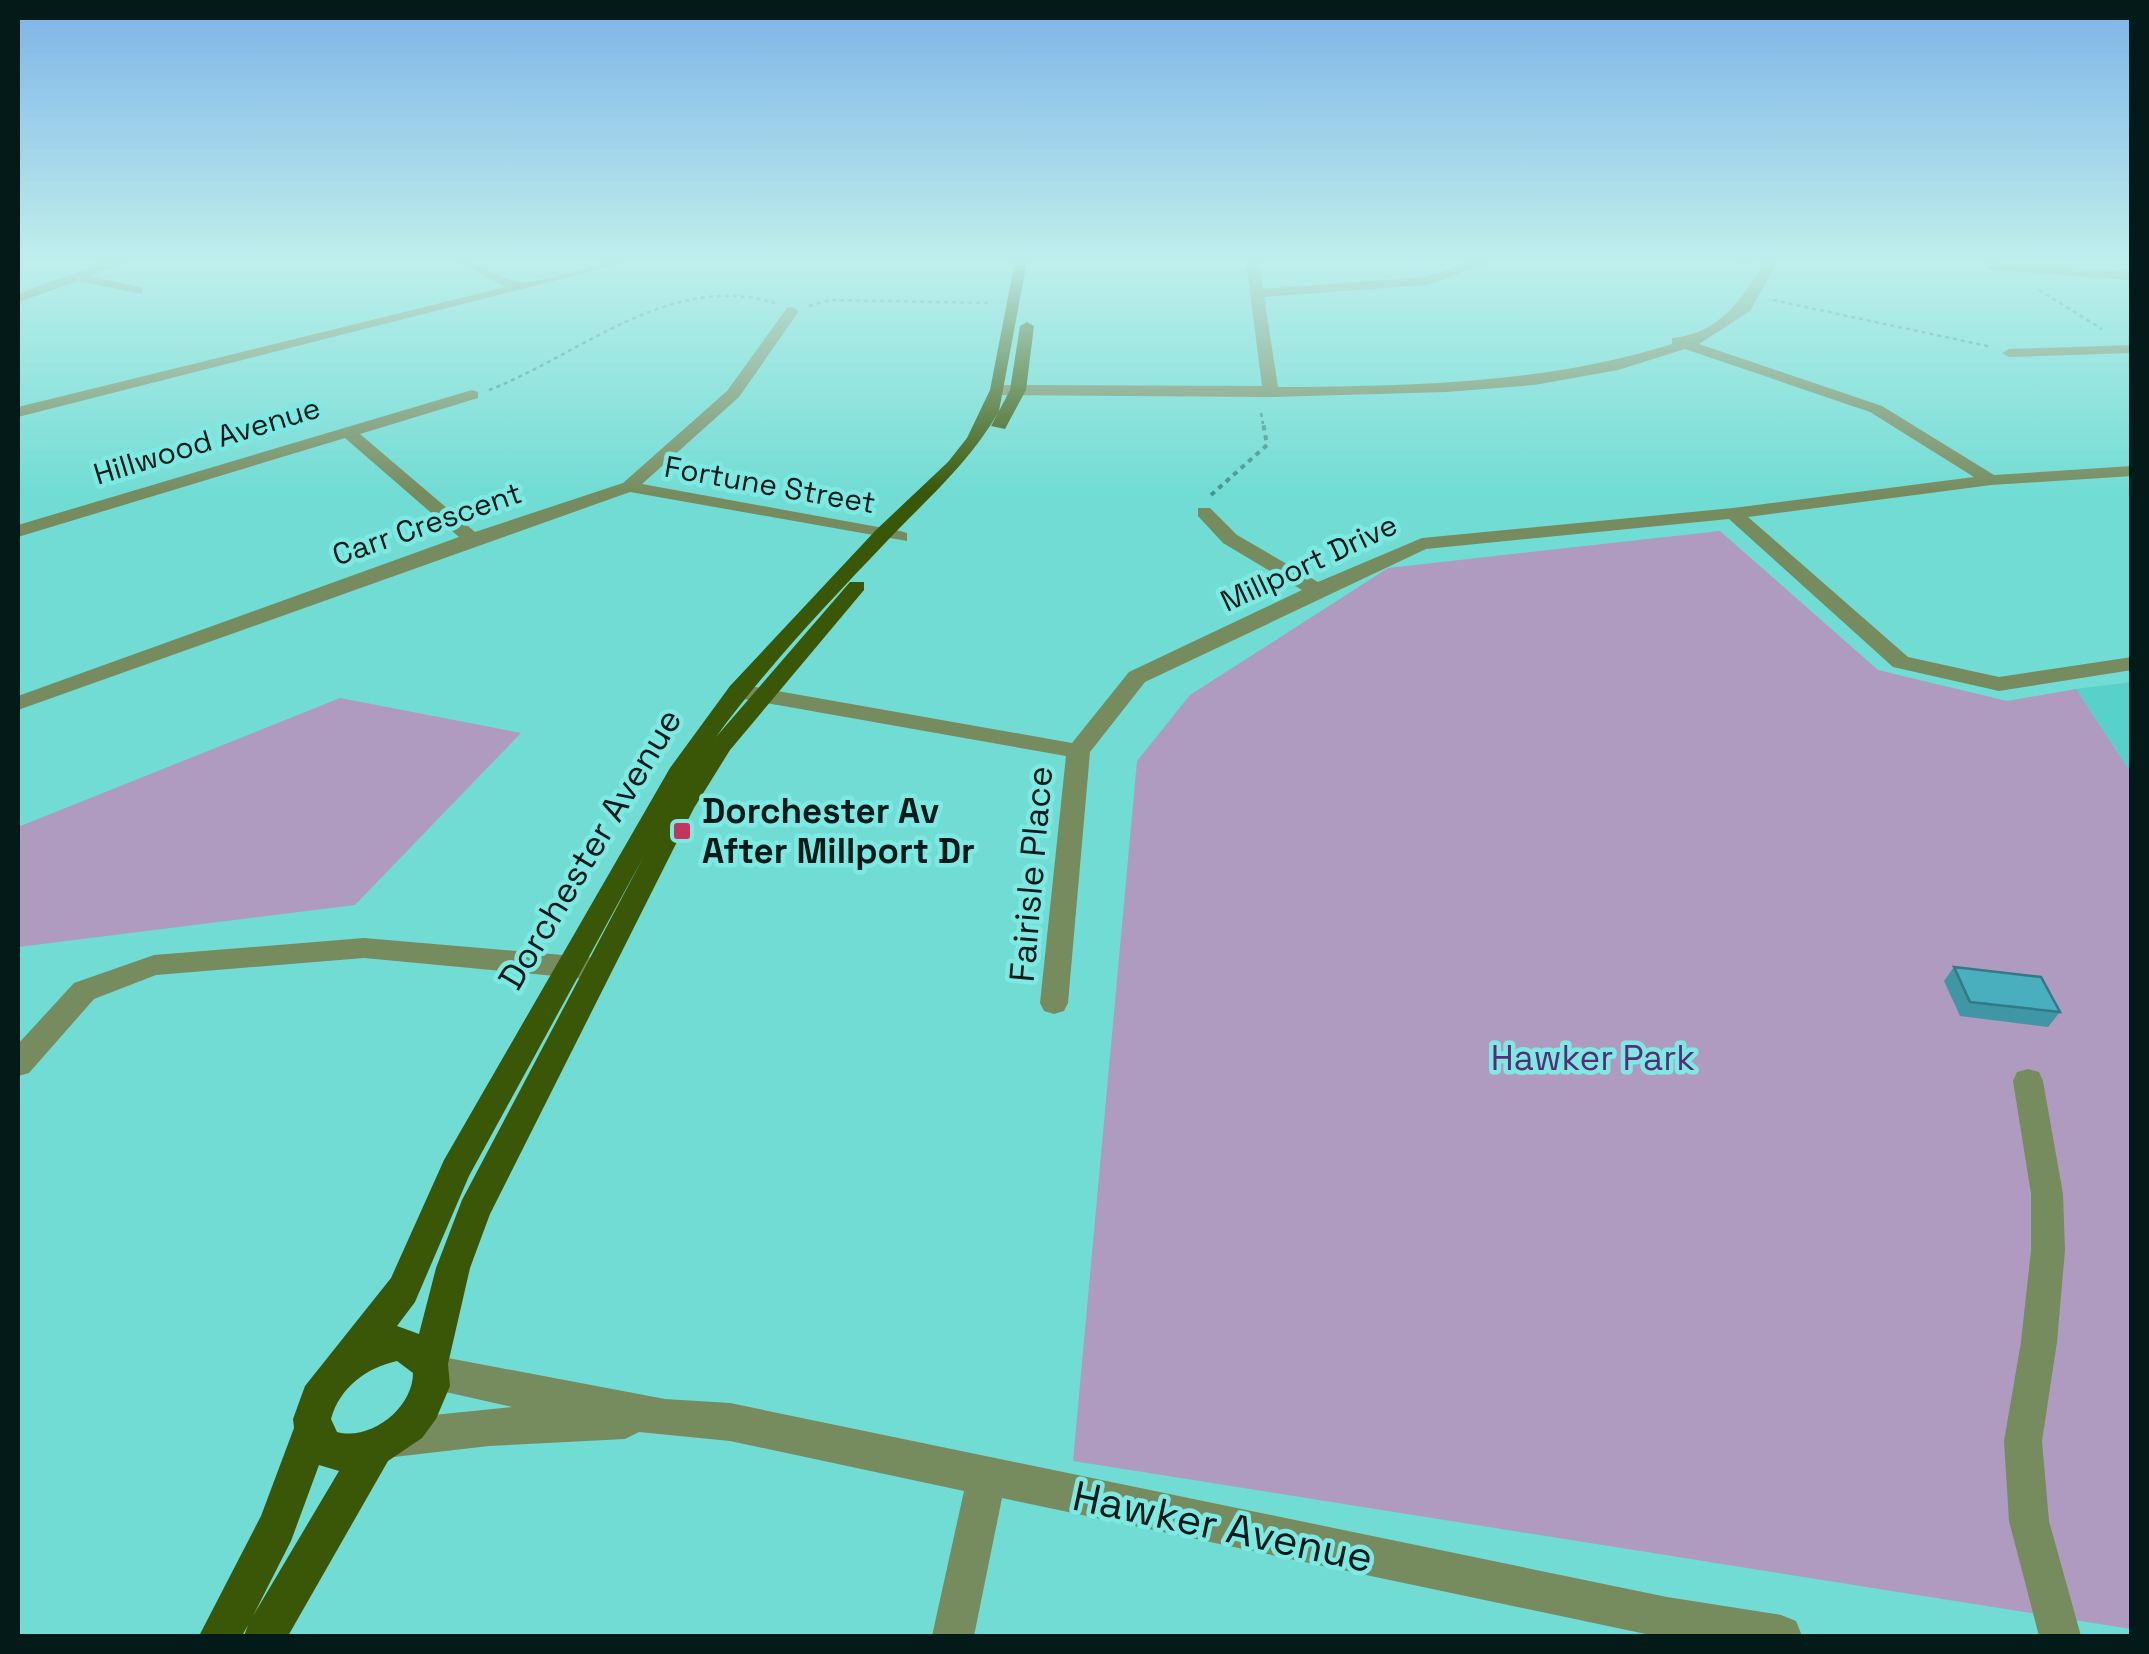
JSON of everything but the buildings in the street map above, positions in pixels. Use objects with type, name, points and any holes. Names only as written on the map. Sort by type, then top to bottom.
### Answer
[{"type":"main road","name":"Dorchester Avenue","points":[[1009,386],[1013,338]]},
{"type":"main road","name":"Dorchester Avenue","points":[[220,1636],[278,1527],[313,1428],[316,1400],[324,1384],[402,1290],[455,1170],[650,818],[750,694],[954,466],[1009,386],[1019,338]]},
{"type":"main road","name":"Dorchester Avenue","points":[[264,1636],[384,1444],[419,1414],[454,1268],[474,1212],[682,808],[750,694]]},
{"type":"main road","points":[[349,1358],[373,1346],[398,1342],[417,1349],[431,1368]]},
{"type":"main road","points":[[313,1428],[325,1446],[346,1454],[384,1444]]},
{"type":"street","points":[[18,409],[297,338]]},
{"type":"street","name":"Carr Crescent","points":[[18,704],[472,539],[629,487],[733,394],[772,338]]},
{"type":"street","points":[[1261,338],[1266,389]]},
{"type":"street","points":[[1266,389],[1508,377],[1600,360],[1671,338]]},
{"type":"street","points":[[1672,338],[1876,409],[1990,480]]},
{"type":"street","points":[[1009,386],[1392,392],[1517,384],[1613,366],[1690,345],[1699,338]]},
{"type":"street","points":[[2009,353],[2132,349]]},
{"type":"street","name":"Hillwood Avenue","points":[[18,531],[472,395]]},
{"type":"street","points":[[349,433],[472,539]]},
{"type":"street","name":"Millport Drive","points":[[1078,751],[1137,677],[1422,544],[1733,514],[1990,480],[2130,472]]},
{"type":"street","name":"Fortune Street","points":[[629,487],[892,535]]},
{"type":"street","points":[[1204,512],[1230,538],[1317,590]]},
{"type":"street","points":[[1733,514],[1901,662],[1999,684],[2132,663]]},
{"type":"street","points":[[750,694],[1078,751]]},
{"type":"street","name":"Fairisle Place","points":[[1054,1003],[1078,751]]},
{"type":"street","points":[[18,1064],[84,991],[154,966],[364,948],[597,969]]},
{"type":"street","points":[[2028,1082],[2047,1194],[2048,1250],[2039,1342],[2023,1441],[2030,1521],[2060,1636]]},
{"type":"street","name":"Hawker Avenue","points":[[431,1368],[665,1418]]},
{"type":"street","name":"Hawker Avenue","points":[[384,1444],[488,1428],[665,1418],[730,1422],[1667,1627],[1781,1636]]},
{"type":"street","points":[[954,1636],[987,1476]]},
{"type":"path","points":[[472,395],[525,378],[590,338]]},
{"type":"path","points":[[1957,338],[2009,353]]},
{"type":"path","points":[[1204,512],[1212,492],[1267,444],[1266,389]]},
{"type":"shaded area","points":[[2131,682],[2131,773],[2076,689]]},
{"type":"green space","name":"Hawker Park","points":[[1720,531],[1878,670],[2007,701],[2076,689],[2131,773],[2131,1629],[1073,1461],[1137,761],[1190,695],[1388,568]]},
{"type":"green space","points":[[340,698],[521,733],[355,905],[18,947],[18,827]]},
{"type":"place","name":"Dorchester Av After Millport Dr","points":[[682,831]]}]
